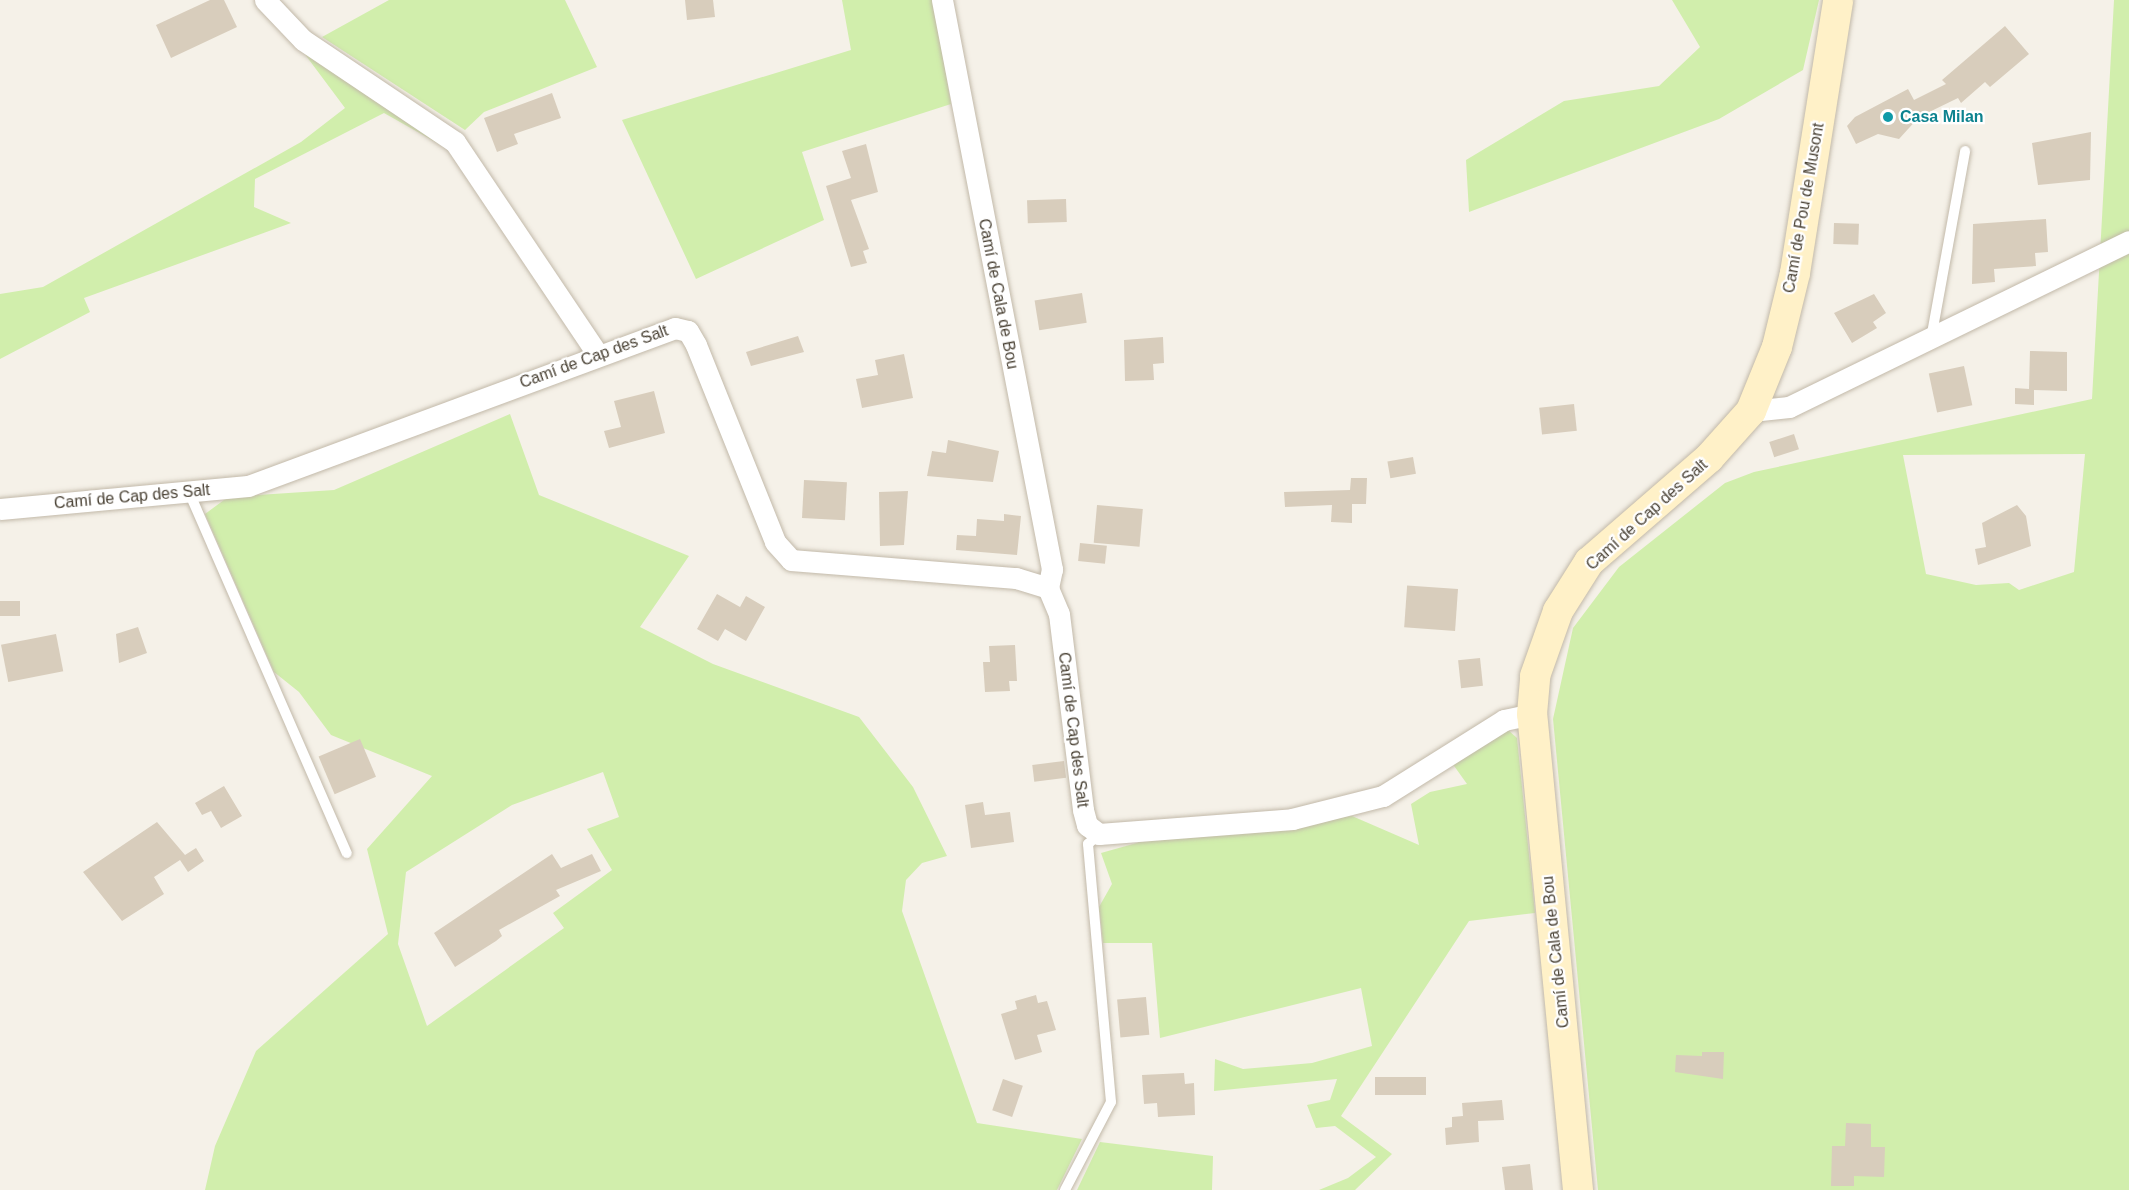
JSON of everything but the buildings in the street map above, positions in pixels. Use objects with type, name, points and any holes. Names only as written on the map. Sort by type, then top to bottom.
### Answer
[{"type":"street","points":[[265,0],[303,40],[455,142],[598,355]]},
{"type":"street","name":"Camí de Cala de Bou","points":[[942,0],[1052,569],[1048,588]]},
{"type":"street","name":"Camí de Pou de Musont","points":[[1751,411],[1778,347],[1795,273],[1838,0]]},
{"type":"street","points":[[1751,411],[1789,408],[2129,241]]},
{"type":"street","name":"Camí de Cap des Salt","points":[[0,509],[248,486],[661,331],[688,331],[776,542],[791,560],[1017,578],[1048,588],[1059,614],[1083,810],[1087,825],[1099,834]]},
{"type":"street","name":"Camí de Cap des Salt","points":[[1532,714],[1544,645],[1589,562],[1709,458],[1751,411]]},
{"type":"street","points":[[1099,834],[1292,819],[1383,796],[1504,720],[1532,714]]},
{"type":"street","name":"Camí de Cala de Bou","points":[[1532,714],[1578,1190]]},
{"type":"lane","points":[[1931,340],[1965,151]]},
{"type":"lane","points":[[189,492],[347,853]]},
{"type":"lane","points":[[1065,1190],[1111,1102],[1088,844],[1099,834]]},
{"type":"green space","points":[[389,0],[565,0],[597,67],[484,112],[465,130],[322,37]]},
{"type":"green space","points":[[842,0],[934,0],[951,104],[802,152],[824,220],[696,279],[622,120],[851,50]]},
{"type":"green space","points":[[1672,0],[1819,0],[1803,70],[1719,119],[1469,212],[1466,160],[1564,101],[1659,86],[1700,47]]},
{"type":"green space","points":[[2114,0],[2129,0],[2129,1190],[1598,1190],[1553,719],[1573,628],[1619,567],[1725,483],[1754,472],[2092,399]],"holes":[[[2085,454],[2074,572],[2019,590],[2009,583],[1976,585],[1926,574],[1903,455]]]},
{"type":"green space","points":[[301,49],[445,142],[439,144],[384,113],[255,179],[254,207],[291,223],[84,298],[90,312],[0,359],[0,294],[43,287],[301,142],[345,108]]},
{"type":"green space","points":[[510,414],[539,495],[689,556],[640,627],[713,664],[859,717],[913,787],[947,856],[922,863],[906,880],[902,911],[977,1123],[1082,1139],[1057,1190],[205,1190],[215,1146],[256,1051],[388,934],[367,849],[432,776],[331,735],[299,692],[274,672],[205,514],[228,497],[334,490]],"holes":[[[603,772],[619,817],[587,829],[612,870],[553,913],[564,928],[427,1026],[398,944],[406,872],[512,805]]]},
{"type":"green space","points":[[1508,730],[1517,738],[1535,913],[1469,921],[1341,1116],[1392,1154],[1355,1190],[1319,1190],[1348,1178],[1376,1157],[1335,1126],[1316,1128],[1307,1105],[1330,1100],[1337,1079],[1214,1091],[1215,1059],[1243,1069],[1312,1063],[1372,1046],[1361,988],[1160,1038],[1152,943],[1103,943],[1099,907],[1112,884],[1101,853],[1165,835],[1352,816],[1419,845],[1411,804],[1430,792],[1467,784],[1452,763]]},
{"type":"green space","points":[[1100,1142],[1213,1156],[1212,1190],[1077,1190]]},
{"type":"place","name":"Casa Milan","points":[[1888,117]]}]
